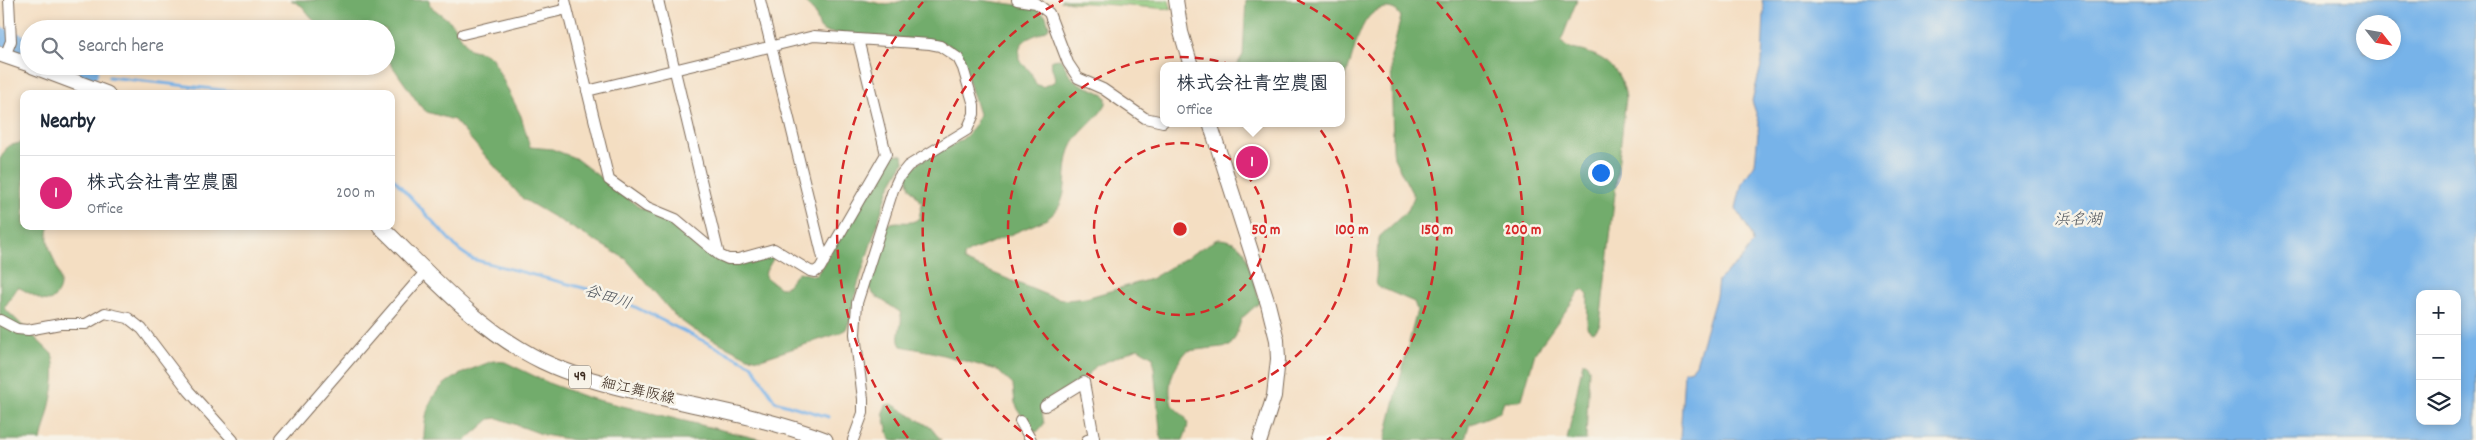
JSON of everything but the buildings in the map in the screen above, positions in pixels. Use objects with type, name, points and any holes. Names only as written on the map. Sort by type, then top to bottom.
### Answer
[{"type":"main road","points":[[2,55],[20,61]]},
{"type":"main road","points":[[57,75],[97,90]]},
{"type":"main road","name":"細江舞阪線","points":[[384,230],[493,332],[525,352],[558,369],[594,381],[776,424],[825,440]]},
{"type":"street","points":[[2,55],[11,41],[9,0]]},
{"type":"street","points":[[658,0],[719,255]]},
{"type":"street","points":[[760,0],[824,262]]},
{"type":"street","points":[[1017,0],[1036,3],[1049,13],[1068,63],[1078,78],[1103,88],[1145,118],[1153,122],[1160,122]]},
{"type":"street","points":[[1176,0],[1181,32],[1190,62]]},
{"type":"street","points":[[463,34],[566,4],[608,180],[648,207],[676,219],[719,255],[728,259],[774,249],[810,271],[815,272],[824,262],[886,154],[858,39]]},
{"type":"street","points":[[587,91],[814,36],[930,44],[950,51],[963,68],[974,105],[974,114],[967,130],[908,166],[899,177],[893,190],[857,303],[855,334],[863,413],[853,440]]},
{"type":"street","points":[[1211,127],[1268,304],[1277,340],[1278,368],[1274,396],[1260,440]]},
{"type":"street","points":[[280,440],[426,271]]},
{"type":"street","points":[[0,320],[17,329],[28,330],[60,324],[86,324],[104,312],[128,318],[142,329],[189,391],[233,440]]},
{"type":"street","points":[[1045,406],[1084,382],[1094,438],[1087,440]]},
{"type":"street","points":[[1020,421],[1031,440]]},
{"type":"green space","points":[[291,0],[429,0],[430,6],[451,22],[469,49],[485,53],[492,58],[521,116],[530,147],[552,149],[575,158],[639,207],[674,222],[717,258],[772,254],[773,259],[766,271],[765,277],[780,288],[786,287],[798,272],[816,276],[887,159],[895,154],[903,155],[904,162],[889,188],[857,287],[851,318],[846,329],[840,333],[761,359],[748,357],[694,330],[676,317],[626,259],[523,199],[454,120],[427,112],[421,107],[395,70],[395,20],[314,20],[302,6]]},
{"type":"green space","points":[[803,0],[863,0],[887,5],[905,0],[980,0],[1034,7],[1046,16],[1048,29],[1023,42],[1020,46],[1019,60],[1030,71],[1036,84],[1042,87],[1054,82],[1055,77],[1051,63],[1052,60],[1060,59],[1074,80],[1106,97],[1106,104],[1098,116],[1073,143],[1067,160],[1063,198],[1054,213],[1045,220],[969,252],[964,256],[964,261],[1049,296],[1067,300],[1086,298],[1151,279],[1217,239],[1229,241],[1239,246],[1245,253],[1260,302],[1242,318],[1230,346],[1187,351],[1178,363],[1170,383],[1170,397],[1172,405],[1188,423],[1183,440],[1161,440],[1153,357],[1138,348],[1096,366],[1087,376],[1045,401],[1041,406],[1044,424],[1037,432],[1028,429],[1015,403],[1013,385],[997,370],[932,352],[901,346],[899,342],[900,312],[874,295],[867,285],[887,225],[895,222],[912,222],[919,218],[922,203],[910,188],[907,176],[924,159],[957,143],[966,136],[974,127],[979,114],[961,56],[953,47],[942,42],[825,32],[820,28],[815,13]]},
{"type":"green space","points":[[1169,0],[1171,9],[1060,1]]},
{"type":"green space","points":[[1246,0],[1577,0],[1561,41],[1567,47],[1599,57],[1612,67],[1621,81],[1626,98],[1600,324],[1597,329],[1592,332],[1587,328],[1588,295],[1583,290],[1580,291],[1535,353],[1522,399],[1519,401],[1504,401],[1500,412],[1469,425],[1465,440],[1385,440],[1417,310],[1414,302],[1377,286],[1376,280],[1378,238],[1408,210],[1414,197],[1394,158],[1393,149],[1391,57],[1401,17],[1395,10],[1386,8],[1376,11],[1368,18],[1357,40],[1345,79],[1345,62],[1239,62],[1243,55]]},
{"type":"green space","points":[[20,143],[20,230],[49,230],[49,245],[59,275],[60,285],[58,293],[50,301],[42,300],[18,287],[4,308],[52,354],[54,386],[41,440],[0,440],[0,159],[8,146]]},
{"type":"green space","points":[[493,361],[505,362],[551,384],[589,398],[763,440],[574,440],[544,435],[498,418],[490,419],[466,440],[424,440],[428,408],[441,387],[463,373]]},
{"type":"green space","points":[[1583,362],[1586,362],[1589,368],[1586,440],[1567,440]]},
{"type":"green space","points":[[892,404],[930,427],[941,440],[890,440],[883,412],[886,405]]},
{"type":"water","name":"浜名湖","points":[[1762,0],[2476,0],[2476,440],[1680,440],[1684,371],[1692,369],[1696,364],[1716,296],[1718,280],[1739,262],[1753,243],[1752,235],[1736,208],[1742,183],[1755,164],[1759,122],[1752,101],[1762,62],[1764,10]]},
{"type":"waterway","name":"谷田川","points":[[109,77],[222,90]]},
{"type":"waterway","name":"谷田川","points":[[395,180],[459,250],[472,259],[603,293],[623,301],[752,365],[775,401],[829,417]]},
{"type":"place","name":"株式会社青空農園","points":[[1252,162]]}]
